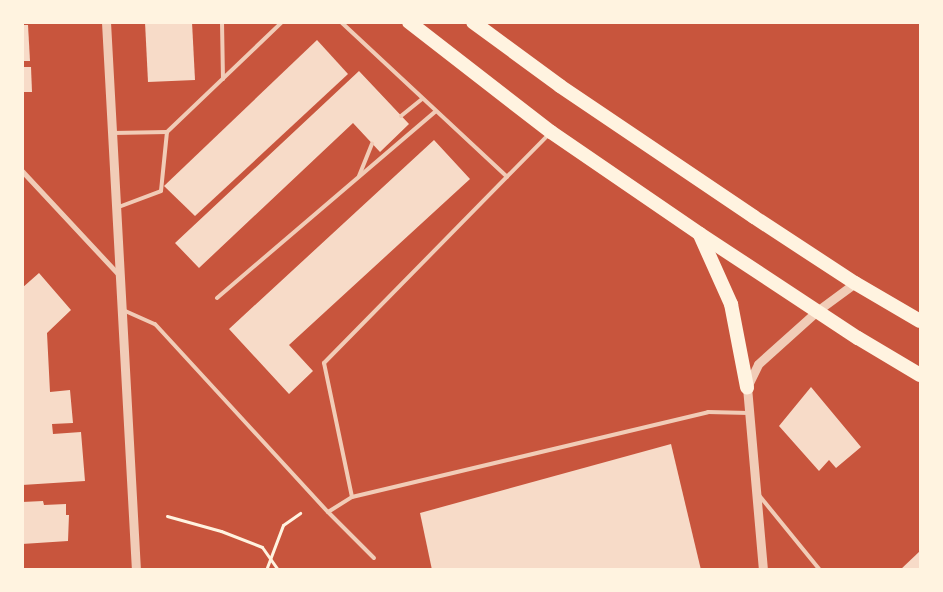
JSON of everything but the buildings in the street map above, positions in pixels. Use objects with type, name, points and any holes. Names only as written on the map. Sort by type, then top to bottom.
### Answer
[{"type":"highway","points":[[409,22],[551,132],[817,311],[920,374]]},
{"type":"highway","points":[[473,22],[568,92],[855,283],[920,321]]},
{"type":"highway","points":[[700,234],[731,304],[747,387]]},
{"type":"street","points":[[106,22],[118,274],[136,570]]},
{"type":"street","points":[[22,171],[118,274]]},
{"type":"street","points":[[763,570],[747,387],[758,364],[817,311],[855,283]]},
{"type":"lane","points":[[222,22],[222,79]]},
{"type":"lane","points":[[116,208],[161,191],[168,132],[282,22]]},
{"type":"lane","points":[[341,22],[435,112],[507,177]]},
{"type":"lane","points":[[401,116],[422,99]]},
{"type":"lane","points":[[217,298],[435,112]]},
{"type":"lane","points":[[112,133],[168,132]]},
{"type":"lane","points":[[352,497],[324,363],[551,132]]},
{"type":"lane","points":[[358,177],[372,143]]},
{"type":"lane","points":[[120,309],[155,324],[328,512],[374,558]]},
{"type":"lane","points":[[328,512],[352,497],[708,412],[750,413]]},
{"type":"lane","points":[[756,492],[820,570]]},
{"type":"path","points":[[266,570],[283,525],[300,513]]},
{"type":"path","points":[[167,516],[221,531],[262,547],[278,570]]}]
